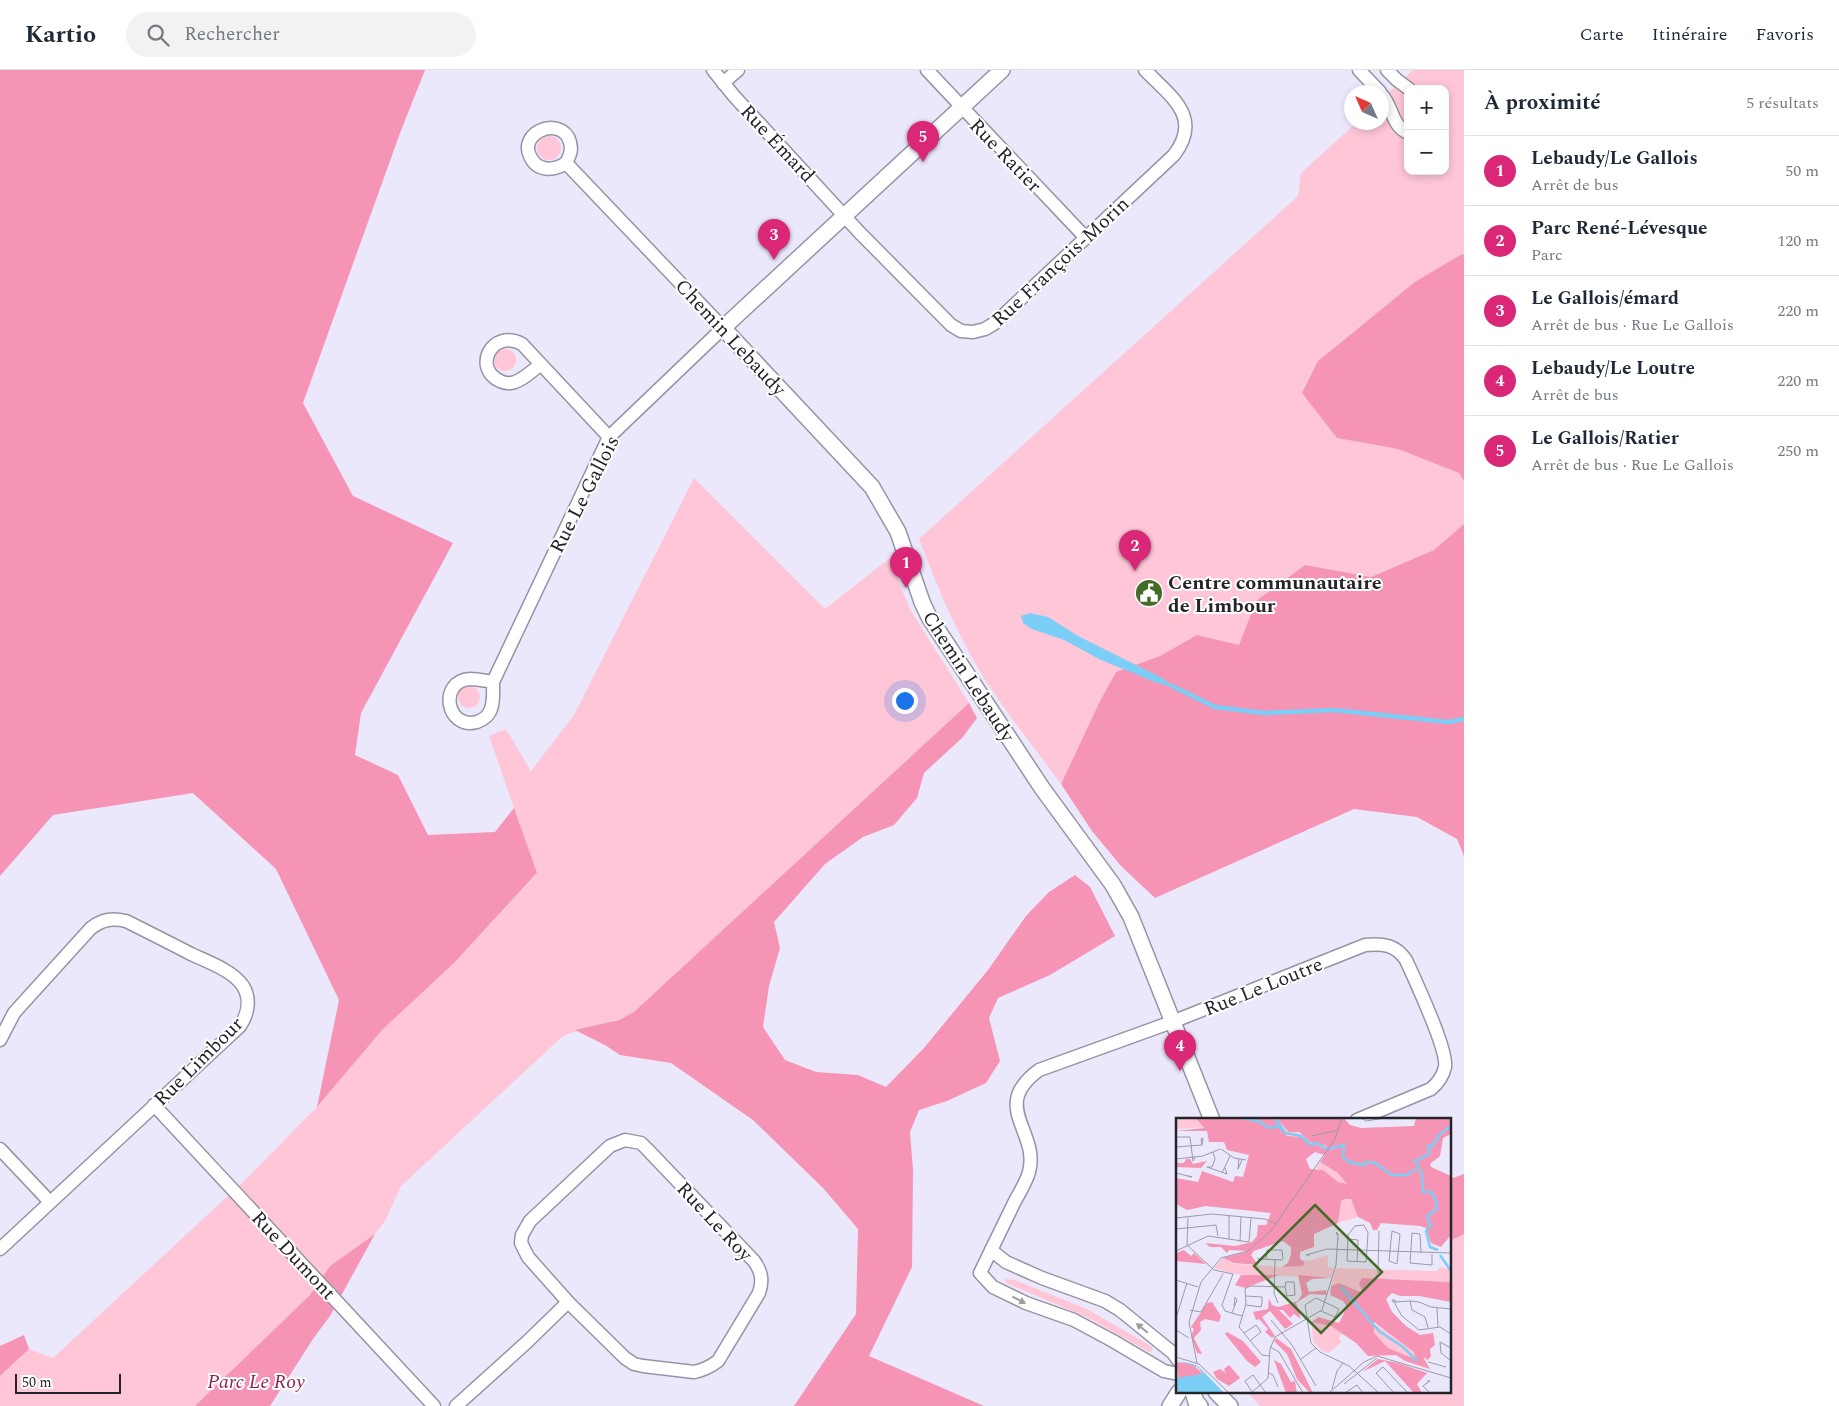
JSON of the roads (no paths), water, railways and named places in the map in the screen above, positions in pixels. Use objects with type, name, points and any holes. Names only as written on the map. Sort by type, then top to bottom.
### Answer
[{"type":"street","name":"Rue Émard","points":[[713,70],[723,84],[844,215]]},
{"type":"street","points":[[723,84],[738,70]]},
{"type":"street","name":"Rue Ratier","points":[[927,70],[1086,238]]},
{"type":"street","name":"Rue Le Gallois","points":[[493,682],[609,437],[844,215],[1002,70]]},
{"type":"street","name":"Rue François-Morin","points":[[844,215],[951,325],[961,331],[985,330],[995,323],[1174,156],[1182,146],[1186,127],[1185,117],[1180,106],[1145,70]]},
{"type":"street","points":[[1358,70],[1372,85]]},
{"type":"street","points":[[1387,70],[1404,85]]},
{"type":"street","points":[[1389,107],[1396,125],[1404,130]]},
{"type":"street","name":"Chemin Lebaudy","points":[[566,163],[859,472],[882,502],[898,532],[929,617],[1042,788],[1113,885],[1123,902],[1131,917],[1211,1118]]},
{"type":"street","points":[[540,365],[609,437]]},
{"type":"street","name":"Rue Limbour","points":[[0,1040],[14,1013],[91,928],[108,919],[126,921],[226,972],[244,987],[247,996],[246,1017],[240,1026],[0,1249]]},
{"type":"street","name":"Rue Le Loutre","points":[[1176,1374],[1164,1371],[1074,1320],[1026,1303],[992,1287],[980,1273],[1028,1174],[1030,1165],[1028,1144],[1017,1113],[1016,1101],[1024,1084],[1039,1070],[1172,1022],[1366,945],[1386,944],[1395,948],[1406,960],[1443,1048],[1445,1066],[1438,1083],[1430,1089],[1362,1118]]},
{"type":"street","name":"Rue Dumont","points":[[154,1105],[434,1406]]},
{"type":"street","name":"Rue Le Roy","points":[[625,1140],[640,1143],[754,1261],[759,1268],[762,1283],[760,1293],[718,1361],[711,1367],[694,1372],[634,1364],[625,1358],[568,1302],[528,1256],[521,1243],[522,1235],[525,1228],[537,1214],[610,1146],[625,1140]]},
{"type":"street","points":[[0,1149],[50,1202]]},
{"type":"street","points":[[991,1250],[1006,1262],[1112,1306],[1176,1357]]},
{"type":"street","points":[[456,1406],[568,1302]]},
{"type":"street","points":[[1170,1406],[1178,1394]]},
{"type":"street","points":[[1194,1394],[1196,1402],[1200,1406]]},
{"type":"street","points":[[1218,1394],[1230,1406]]},
{"type":"water","points":[[1030,613],[1048,617],[1078,636],[1162,678],[1176,688],[1155,682],[1101,660],[1064,640],[1032,629],[1023,623],[1021,616]]},
{"type":"waterway","points":[[1172,686],[1215,707],[1264,713],[1334,710],[1448,722],[1464,719]]},
{"type":"place","name":"Le Gallois/Ratier","points":[[923,162]]},
{"type":"place","name":"Le Gallois/émard","points":[[774,260]]},
{"type":"place","name":"Parc René-Lévesque","points":[[1135,571]]},
{"type":"place","name":"Lebaudy/Le Gallois","points":[[906,588]]},
{"type":"place","name":"Centre communautaire de Limbour","points":[[1149,593]]},
{"type":"place","name":"Lebaudy/Le Loutre","points":[[1180,1071]]},
{"type":"park label","name":"Parc Le Roy","points":[[256,1381]]}]
